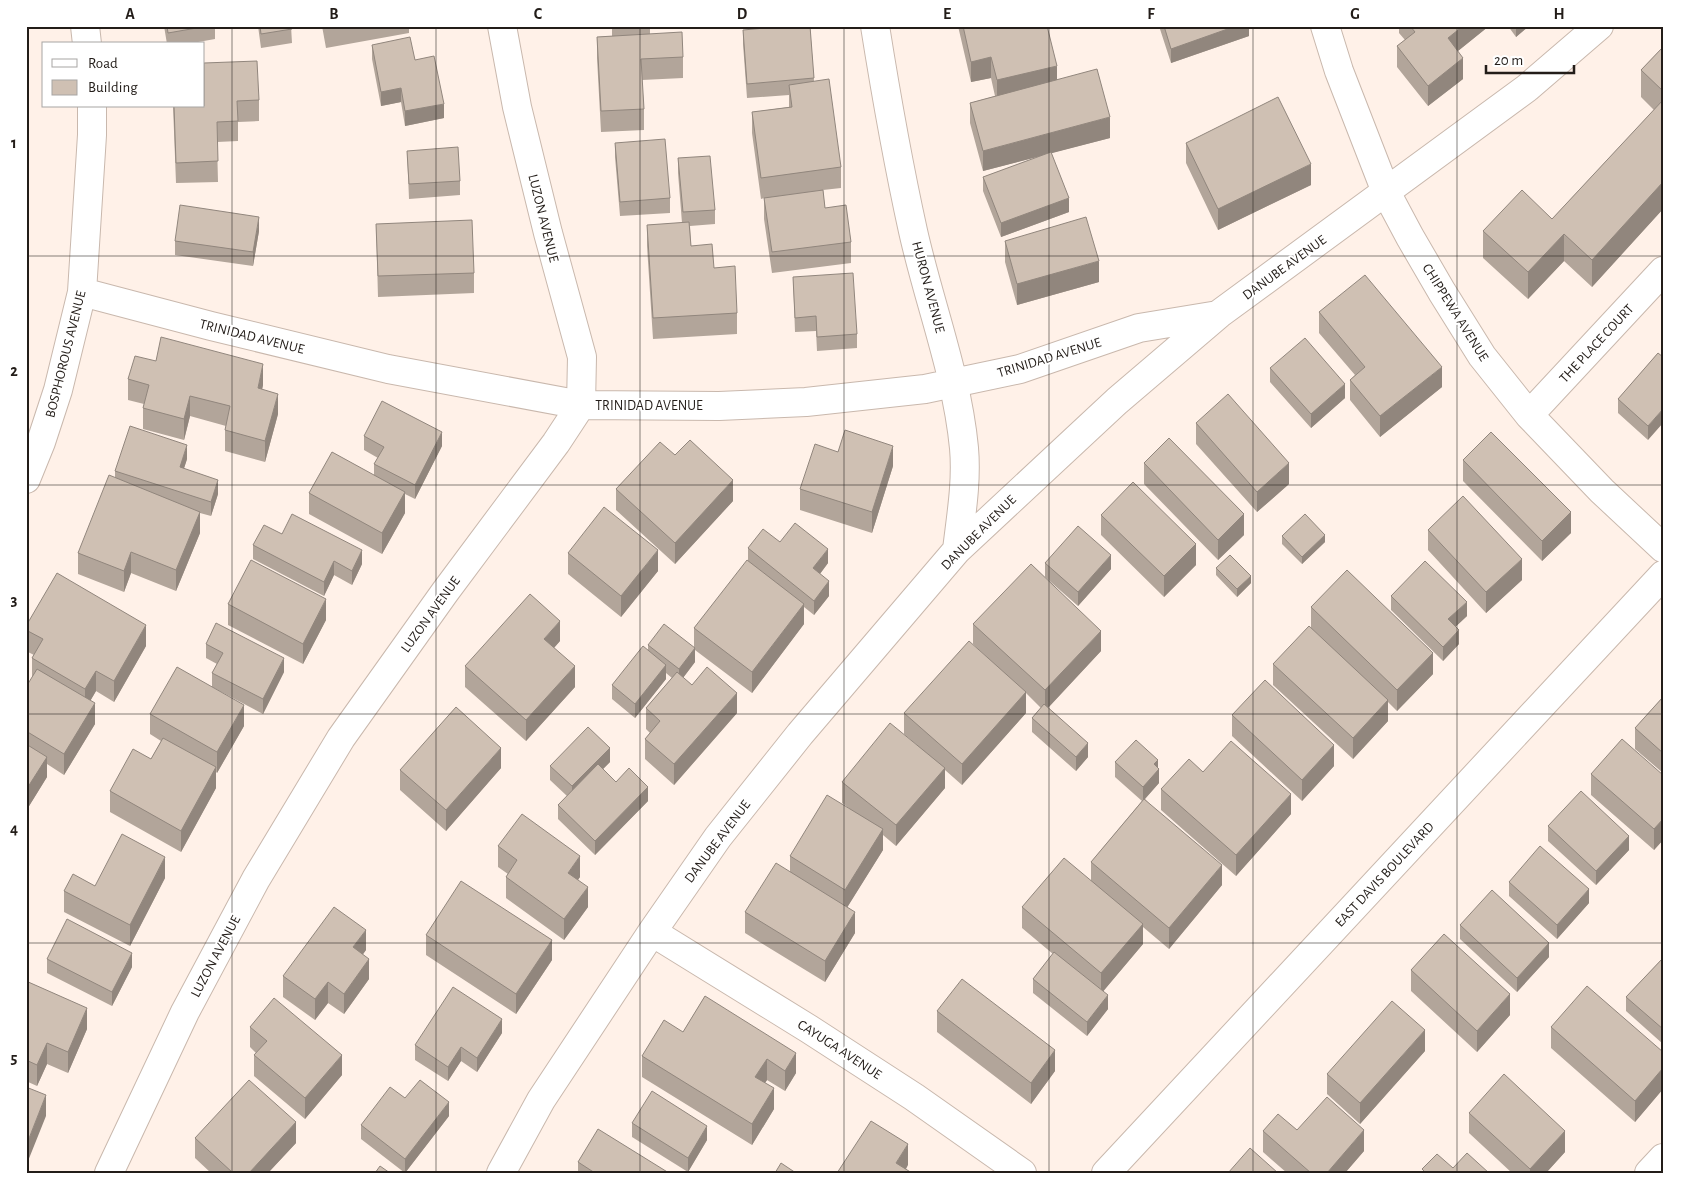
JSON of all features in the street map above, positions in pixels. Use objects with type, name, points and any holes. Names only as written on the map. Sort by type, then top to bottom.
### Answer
[{"type":"street","points":[[85,26],[87,42]]},
{"type":"street","name":"LUZON AVENUE","points":[[109,1173],[185,1012],[256,879],[341,738],[445,592],[556,443],[581,405],[582,357],[548,233],[517,107],[502,26]]},
{"type":"street","name":"HURON AVENUE","points":[[875,26],[892,127],[914,232],[942,337],[961,426],[964,450],[964,487],[957,550]]},
{"type":"street","name":"CHIPPEWA AVENUE","points":[[1325,26],[1339,71],[1386,192],[1442,292],[1482,356],[1529,415],[1602,491],[1663,548]]},
{"type":"street","name":"DANUBE AVENUE","points":[[501,1173],[541,1100],[652,932],[718,837],[800,734],[957,550],[1117,401],[1219,314],[1527,88],[1599,26]]},
{"type":"street","name":"BOSPHOROUS AVENUE","points":[[26,479],[41,442],[58,390],[82,292],[92,108]]},
{"type":"street","name":"THE PLACE COURT","points":[[1529,415],[1663,271]]},
{"type":"street","name":"TRINIDAD AVENUE","points":[[82,292],[388,369],[581,405],[719,406],[806,402],[925,389],[1020,369],[1139,328],[1219,314]]},
{"type":"street","name":"EAST DAVIS BOULEVARD","points":[[1106,1173],[1663,575]]},
{"type":"street","name":"CAYUGA AVENUE","points":[[652,932],[810,1029],[914,1097],[1022,1173]]},
{"type":"street","points":[[1649,1173],[1663,1158]]},
{"type":"building","points":[[167,26],[208,26],[168,33]]},
{"type":"building","points":[[260,26],[291,26],[292,29],[261,34]]},
{"type":"building","points":[[810,26],[814,78],[747,84],[743,30]]},
{"type":"building","points":[[963,26],[1047,26],[1057,66],[997,80],[991,57],[971,62]]},
{"type":"building","points":[[1164,26],[1236,26],[1171,49]]},
{"type":"building","points":[[1410,26],[1463,26],[1448,38],[1463,58],[1428,86],[1397,46],[1415,32]]},
{"type":"building","points":[[682,32],[683,57],[641,59],[644,109],[601,111],[597,37]]},
{"type":"building","points":[[410,37],[415,60],[434,56],[444,104],[405,111],[401,88],[381,92],[372,45]]},
{"type":"building","points":[[1663,47],[1663,91],[1641,70]]},
{"type":"building","points":[[257,61],[259,100],[237,101],[238,121],[217,122],[218,161],[176,163],[174,108],[205,108],[205,63]]},
{"type":"building","points":[[1097,69],[1110,117],[983,151],[970,103]]},
{"type":"building","points":[[829,79],[841,167],[761,178],[752,112],[792,107],[789,85]]},
{"type":"building","points":[[1278,97],[1311,164],[1218,209],[1186,143]]},
{"type":"building","points":[[1663,100],[1663,182],[1592,260],[1564,234],[1528,272],[1483,231],[1522,190],[1552,219]]},
{"type":"building","points":[[665,139],[670,198],[620,202],[615,143]]},
{"type":"building","points":[[458,147],[460,181],[409,184],[407,151]]},
{"type":"building","points":[[1051,152],[1069,198],[1001,223],[983,177]]},
{"type":"building","points":[[710,156],[715,210],[683,212],[678,158]]},
{"type":"building","points":[[823,190],[825,208],[846,205],[851,242],[772,252],[764,198]]},
{"type":"building","points":[[180,205],[259,217],[253,252],[175,241]]},
{"type":"building","points":[[1086,217],[1099,261],[1017,284],[1005,241]]},
{"type":"building","points":[[472,220],[474,273],[378,276],[376,224]]},
{"type":"building","points":[[689,222],[691,246],[712,244],[714,268],[735,266],[737,313],[653,318],[647,225]]},
{"type":"building","points":[[853,273],[857,334],[817,337],[816,316],[795,318],[793,277]]},
{"type":"building","points":[[1365,275],[1442,367],[1380,416],[1350,380],[1365,367],[1319,312]]},
{"type":"building","points":[[161,337],[263,364],[258,388],[278,394],[265,441],[225,430],[230,406],[190,396],[184,419],[143,408],[149,385],[128,379],[135,356],[156,361]]},
{"type":"building","points":[[1305,338],[1345,384],[1311,414],[1270,368]]},
{"type":"building","points":[[1658,353],[1663,357],[1663,409],[1648,426],[1618,399]]},
{"type":"building","points":[[1228,394],[1289,463],[1257,492],[1196,423]]},
{"type":"building","points":[[382,401],[442,432],[415,485],[374,464],[384,447],[364,436]]},
{"type":"building","points":[[130,426],[187,445],[180,467],[218,480],[211,502],[115,471]]},
{"type":"building","points":[[845,430],[893,446],[872,512],[800,489],[815,444],[838,452]]},
{"type":"building","points":[[1491,432],[1571,512],[1542,541],[1463,460]]},
{"type":"building","points":[[1169,438],[1244,514],[1218,540],[1144,463]]},
{"type":"building","points":[[690,440],[733,480],[675,543],[616,489],[660,442],[675,455]]},
{"type":"building","points":[[332,452],[405,492],[382,533],[309,493]]},
{"type":"building","points":[[109,475],[200,512],[176,570],[131,552],[124,571],[78,553]]},
{"type":"building","points":[[1133,482],[1196,544],[1164,576],[1101,515]]},
{"type":"building","points":[[1463,496],[1522,559],[1486,592],[1428,530]]},
{"type":"building","points":[[604,507],[658,550],[621,596],[568,553]]},
{"type":"building","points":[[292,514],[362,550],[352,571],[334,561],[324,582],[253,545],[264,525],[282,534]]},
{"type":"building","points":[[1305,514],[1325,535],[1302,557],[1282,536]]},
{"type":"building","points":[[795,523],[828,549],[813,568],[829,581],[814,601],[748,548],[763,529],[780,542]]},
{"type":"building","points":[[1078,526],[1111,555],[1078,592],[1045,563]]},
{"type":"building","points":[[1230,555],[1251,576],[1237,589],[1216,568]]},
{"type":"building","points":[[251,560],[326,599],[303,644],[228,604]]},
{"type":"building","points":[[747,560],[804,604],[752,672],[694,628]]},
{"type":"building","points":[[1425,561],[1467,602],[1448,619],[1459,630],[1443,647],[1391,596]]},
{"type":"building","points":[[1031,564],[1101,631],[1045,690],[973,624]]},
{"type":"building","points":[[1347,570],[1433,653],[1397,690],[1311,607]]},
{"type":"building","points":[[57,573],[146,625],[114,681],[96,671],[85,689],[32,658],[43,639],[26,630],[26,626]]},
{"type":"building","points":[[530,594],[560,621],[544,639],[575,666],[526,720],[465,666]]},
{"type":"building","points":[[216,623],[284,658],[263,699],[212,673],[223,653],[206,644]]},
{"type":"building","points":[[664,624],[695,648],[679,669],[648,645]]},
{"type":"building","points":[[1309,626],[1388,700],[1353,738],[1273,664]]},
{"type":"building","points":[[969,641],[1026,692],[962,764],[904,713]]},
{"type":"building","points":[[643,646],[666,665],[635,704],[612,685]]},
{"type":"building","points":[[177,667],[244,705],[217,752],[150,714]]},
{"type":"building","points":[[707,667],[737,693],[674,764],[645,739],[660,721],[646,708],[677,672],[692,685]]},
{"type":"building","points":[[37,669],[95,703],[64,754],[26,731],[26,687]]},
{"type":"building","points":[[1265,680],[1334,745],[1302,780],[1232,715]]},
{"type":"building","points":[[1663,697],[1663,753],[1635,728]]},
{"type":"building","points":[[1044,704],[1088,743],[1076,757],[1032,718]]},
{"type":"building","points":[[456,707],[501,748],[446,810],[400,770]]},
{"type":"building","points":[[890,723],[945,768],[896,825],[842,782]]},
{"type":"building","points":[[588,727],[610,748],[572,786],[550,766]]},
{"type":"building","points":[[163,738],[216,767],[181,831],[110,791],[133,749],[151,759]]},
{"type":"building","points":[[1622,739],[1663,775],[1663,819],[1654,829],[1591,774]]},
{"type":"building","points":[[1136,740],[1158,760],[1154,764],[1159,769],[1143,787],[1115,762]]},
{"type":"building","points":[[1231,741],[1291,794],[1236,855],[1161,789],[1189,759],[1203,772]]},
{"type":"building","points":[[26,744],[47,757],[26,790]]},
{"type":"building","points":[[598,764],[616,782],[629,768],[648,787],[595,841],[558,805]]},
{"type":"building","points":[[1581,791],[1629,836],[1596,871],[1548,826]]},
{"type":"building","points":[[827,795],[883,829],[845,890],[790,856]]},
{"type":"building","points":[[1144,799],[1222,865],[1169,928],[1091,862]]},
{"type":"building","points":[[522,814],[580,856],[568,873],[588,887],[564,919],[506,877],[517,860],[498,846]]},
{"type":"building","points":[[122,834],[165,857],[130,925],[64,891],[73,874],[95,886]]},
{"type":"building","points":[[1540,846],[1589,889],[1557,925],[1509,882]]},
{"type":"building","points":[[1064,858],[1143,924],[1101,973],[1022,907]]},
{"type":"building","points":[[776,863],[855,912],[825,961],[745,912]]},
{"type":"building","points":[[461,881],[552,940],[516,994],[426,935]]},
{"type":"building","points":[[1492,890],[1549,943],[1517,978],[1460,925]]},
{"type":"building","points":[[334,907],[366,930],[353,947],[369,959],[344,994],[328,982],[315,999],[283,976]]},
{"type":"building","points":[[67,919],[132,953],[112,992],[47,959]]},
{"type":"building","points":[[1444,934],[1510,994],[1477,1031],[1411,970]]},
{"type":"building","points":[[1054,952],[1108,995],[1087,1022],[1033,979]]},
{"type":"building","points":[[1663,958],[1663,1029],[1626,997]]},
{"type":"building","points":[[962,979],[1055,1050],[1031,1083],[937,1011]]},
{"type":"building","points":[[26,981],[87,1008],[68,1052],[47,1043],[37,1065],[26,1060]]},
{"type":"building","points":[[1587,986],[1663,1052],[1663,1068],[1635,1101],[1551,1027]]},
{"type":"building","points":[[453,987],[502,1019],[477,1058],[461,1047],[448,1067],[415,1045]]},
{"type":"building","points":[[705,996],[796,1053],[785,1071],[767,1059],[755,1077],[774,1088],[752,1124],[642,1056],[664,1020],[683,1032]]},
{"type":"building","points":[[274,998],[342,1055],[305,1098],[254,1055],[267,1041],[250,1027]]},
{"type":"building","points":[[1392,1001],[1425,1030],[1360,1103],[1327,1074]]},
{"type":"building","points":[[1504,1074],[1565,1131],[1530,1169],[1469,1113]]},
{"type":"building","points":[[249,1080],[296,1122],[249,1173],[233,1173],[195,1138]]},
{"type":"building","points":[[420,1080],[449,1102],[405,1159],[361,1125],[390,1087],[405,1098]]},
{"type":"building","points":[[26,1087],[46,1095],[26,1146]]},
{"type":"building","points":[[652,1091],[707,1126],[688,1158],[632,1123]]},
{"type":"building","points":[[1327,1097],[1364,1130],[1327,1173],[1311,1173],[1263,1131],[1278,1114],[1297,1130]]},
{"type":"building","points":[[871,1121],[908,1144],[896,1163],[912,1173],[837,1173]]},
{"type":"building","points":[[598,1129],[669,1173],[595,1173],[578,1162]]},
{"type":"building","points":[[1250,1148],[1278,1173],[1228,1173]]},
{"type":"building","points":[[1467,1153],[1489,1173],[1426,1173],[1422,1169],[1437,1154],[1453,1168]]},
{"type":"building","points":[[781,1163],[796,1173],[775,1173]]},
{"type":"building","points":[[380,1166],[390,1173],[375,1173]]}]
